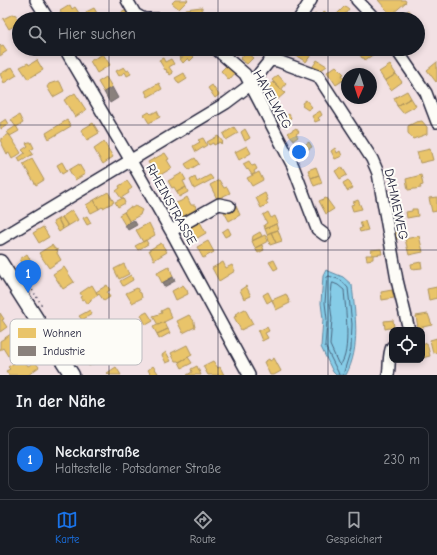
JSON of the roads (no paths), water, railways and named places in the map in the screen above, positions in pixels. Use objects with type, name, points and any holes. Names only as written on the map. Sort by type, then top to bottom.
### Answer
[{"type":"main road","points":[[0,262],[36,319]]},
{"type":"main road","points":[[66,365],[72,375]]},
{"type":"street","points":[[36,0],[44,12]]},
{"type":"street","points":[[127,0],[134,12]]},
{"type":"street","points":[[303,12],[311,0]]},
{"type":"street","points":[[357,0],[368,12]]},
{"type":"street","name":"RHEINSTRASSE","points":[[69,56],[171,231],[249,375]]},
{"type":"street","name":"HAVELWEG","points":[[224,56],[245,74],[293,166],[317,229],[325,235]]},
{"type":"street","points":[[0,239],[226,103],[250,84],[274,56]]},
{"type":"street","points":[[401,56],[426,93],[437,122]]},
{"type":"street","name":"DAHMEWEG","points":[[271,60],[278,61],[318,76],[372,159],[378,173],[397,280],[408,327]]},
{"type":"street","points":[[171,231],[219,204],[229,206]]},
{"type":"street","points":[[388,375],[390,363]]},
{"type":"water","points":[[326,270],[343,277],[352,285],[356,331],[354,353],[346,375],[336,375],[333,372],[321,347],[323,319],[321,303],[323,276]]},
{"type":"place","name":"Neckarstraße","points":[[28,293]]}]
